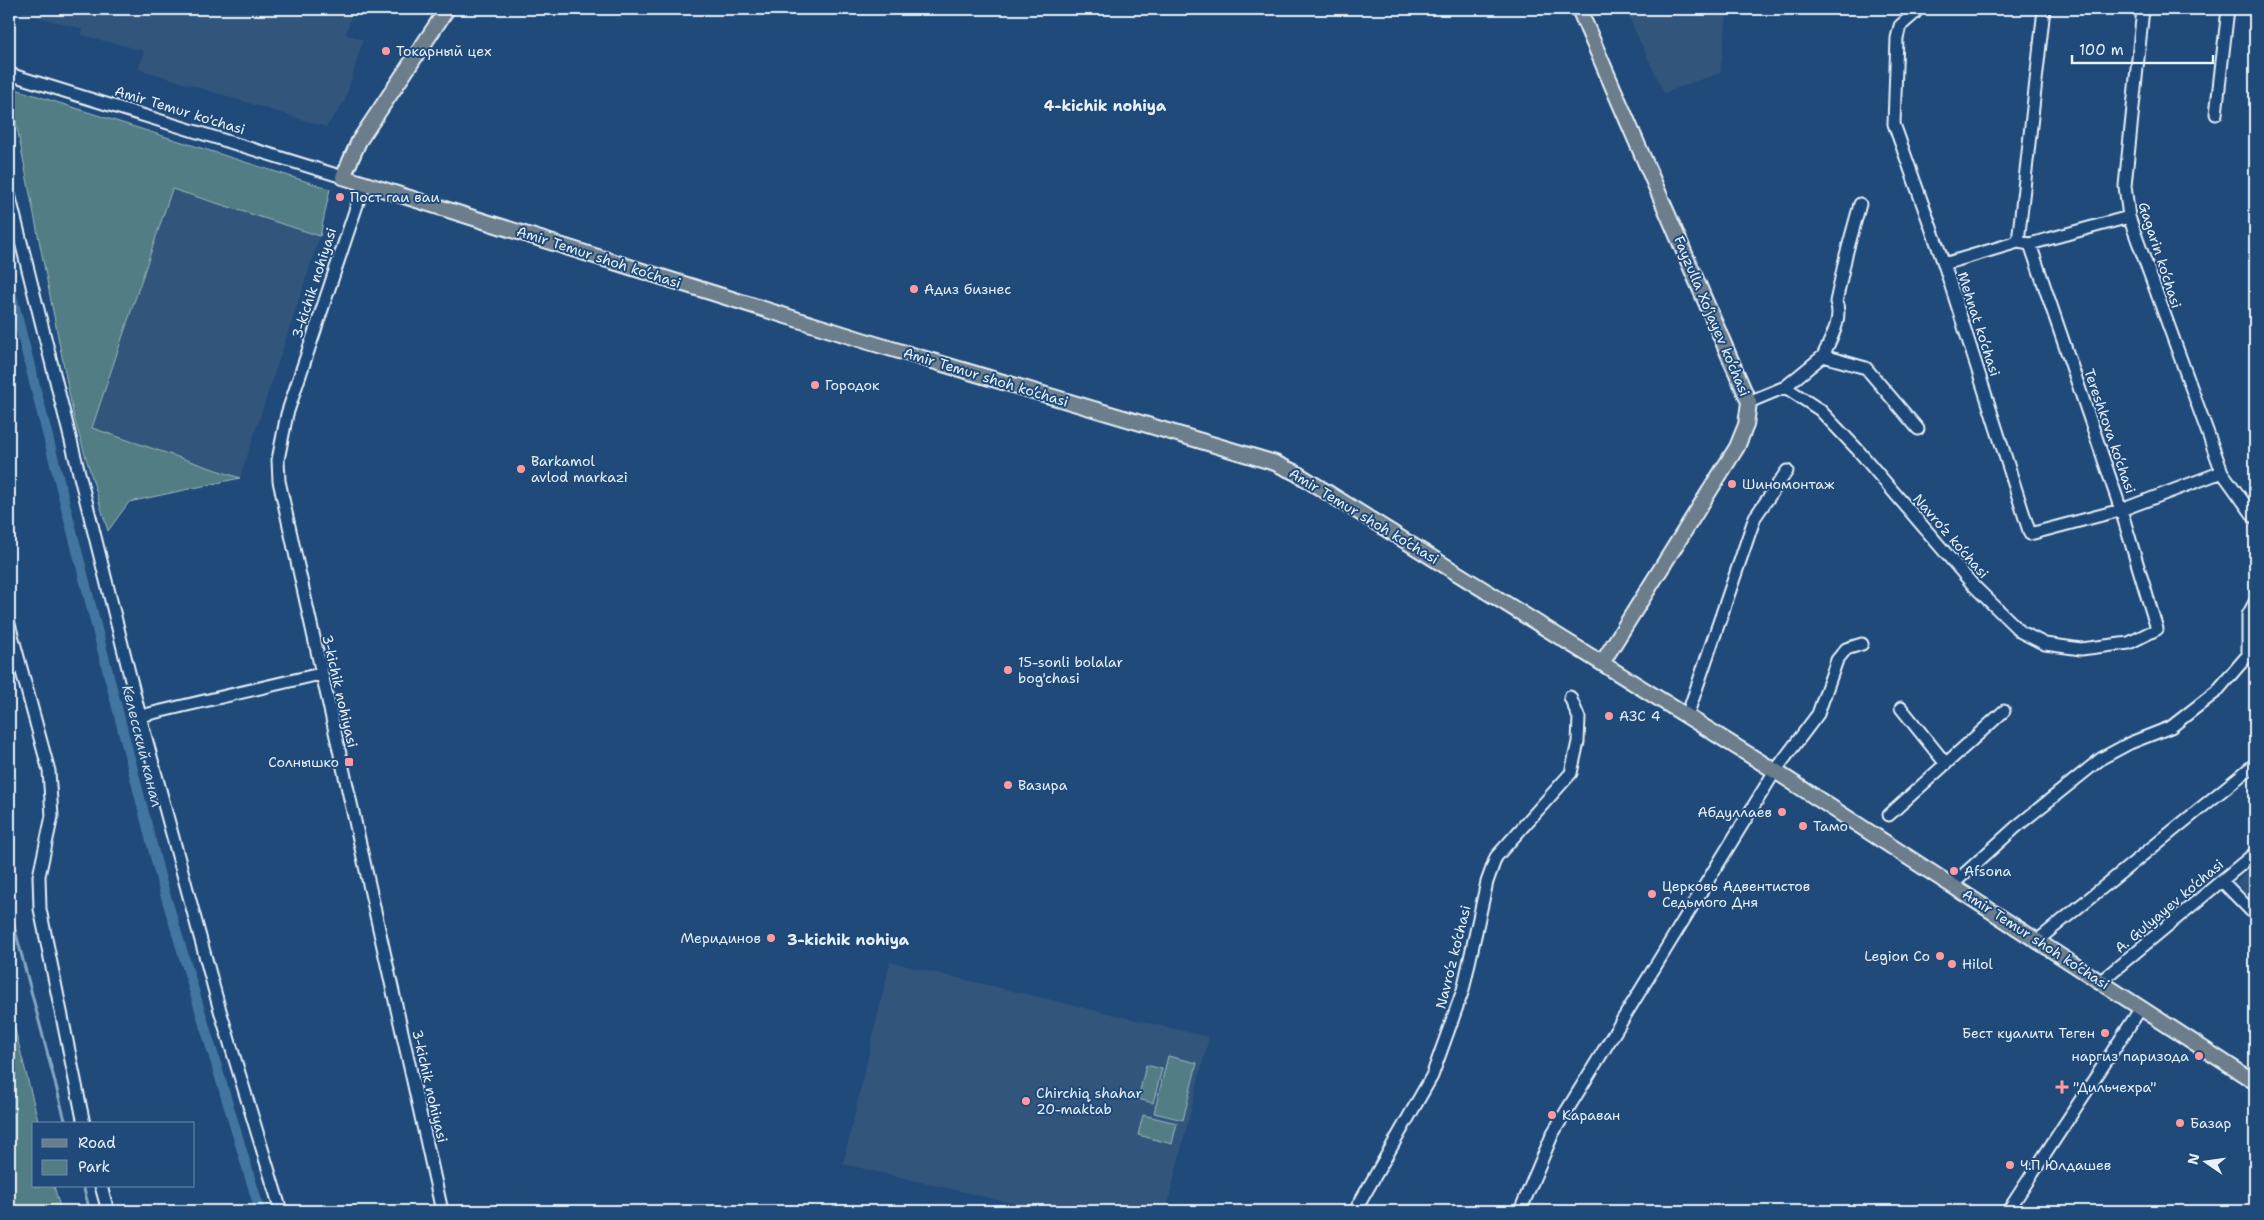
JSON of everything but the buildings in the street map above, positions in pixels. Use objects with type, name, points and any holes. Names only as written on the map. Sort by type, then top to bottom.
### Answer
[{"type":"main road","points":[[343,177],[359,141],[447,9]]},
{"type":"main road","name":"Fayzulla Xo‘jayev ko‘chasi","points":[[1579,9],[1749,402],[1746,425],[1737,447],[1602,663]]},
{"type":"main road","name":"Amir Temur shoh ko‘chasi","points":[[343,177],[899,351],[1275,463],[1318,485],[1687,716],[2038,940],[2255,1082]]},
{"type":"street","name":"Mehnat ko‘chasi","points":[[1916,9],[1915,13],[1900,26],[1897,38],[1894,124],[1944,264],[2030,534],[2121,510]]},
{"type":"street","name":"Tereshkova ko‘chasi","points":[[2044,9],[2024,243],[2121,510],[2157,629]]},
{"type":"street","name":"Gagarin ko‘chasi","points":[[2143,9],[2125,186],[2129,217],[2222,472],[2255,518]]},
{"type":"street","points":[[2216,114],[2228,9]]},
{"type":"street","name":"Amir Temur ko'chasi","points":[[9,74],[343,177]]},
{"type":"street","name":"3-kichik nohiyasi","points":[[364,184],[340,249],[287,414],[278,460],[279,481],[320,674],[442,1211]]},
{"type":"street","points":[[9,194],[140,716],[219,1007],[281,1211]]},
{"type":"street","points":[[1749,402],[1785,387],[1823,356],[1836,326],[1838,307],[1836,302],[1860,204]]},
{"type":"street","points":[[1944,264],[2129,217]]},
{"type":"street","points":[[1823,356],[1866,368],[1918,429]]},
{"type":"street","name":"Navro‘z ko‘chasi","points":[[1785,387],[1820,410],[1857,449],[1973,585],[2021,632],[2045,644],[2081,649],[2129,643],[2157,629]]},
{"type":"street","points":[[1687,716],[1756,517],[1787,470]]},
{"type":"street","points":[[2121,510],[2222,472]]},
{"type":"street","points":[[1952,885],[2016,827],[2102,758],[2130,743],[2171,727],[2217,691],[2248,655],[2248,615],[2255,602]]},
{"type":"street","points":[[9,624],[49,771],[52,816],[39,876],[40,909],[84,1122]]},
{"type":"street","points":[[1520,1211],[1553,1133],[1775,772],[1818,714],[1837,660],[1846,648],[1862,644]]},
{"type":"street","points":[[140,716],[320,674]]},
{"type":"street","name":"Navro‘z ko‘chasi","points":[[1355,1211],[1432,1076],[1462,990],[1487,882],[1496,857],[1571,772],[1578,742],[1579,718],[1570,696]]},
{"type":"street","points":[[1901,708],[1946,764]]},
{"type":"street","points":[[1889,816],[2004,712]]},
{"type":"street","points":[[2038,940],[2255,764]]},
{"type":"street","name":"A. Gulyayev ko‘chasi","points":[[2101,981],[2255,853]]},
{"type":"street","points":[[2222,881],[2255,915]]},
{"type":"street","points":[[2008,1211],[2141,1008]]},
{"type":"street","points":[[102,1188],[108,1211]]},
{"type":"shaded area","points":[[9,9],[353,9],[346,34],[363,40],[345,101],[326,127],[139,69],[144,51],[81,35],[82,29]]},
{"type":"shaded area","points":[[1625,9],[1728,9],[1720,73],[1664,93]]},
{"type":"shaded area","points":[[172,188],[320,236],[240,478],[92,428]]},
{"type":"shaded area","points":[[2255,866],[2255,905],[2236,882]]},
{"type":"shaded area","name":"Chirchiq shahar 20-maktab","points":[[890,962],[1209,1037],[1166,1211],[1046,1211],[843,1164]]},
{"type":"green space","points":[[9,87],[330,189],[320,236],[172,189],[92,428],[240,478],[129,502],[108,531],[74,418]]},
{"type":"green space","points":[[9,1006],[38,1122],[32,1122],[32,1188],[55,1188],[61,1211],[9,1211]]},
{"type":"green space","points":[[1168,1056],[1197,1063],[1183,1120],[1154,1113]]},
{"type":"green space","points":[[1146,1065],[1162,1069],[1153,1103],[1138,1099]]},
{"type":"green space","points":[[1143,1115],[1177,1123],[1172,1144],[1138,1135]]},
{"type":"waterway","name":"Келесский канал","points":[[9,284],[161,880],[260,1211]]},
{"type":"waterway","points":[[9,907],[65,1122]]},
{"type":"waterway","points":[[84,1188],[90,1211]]},
{"type":"place","name":"Токарный цех","points":[[386,51]]},
{"type":"place","name":"Пост гаи ваи","points":[[340,197]]},
{"type":"place","name":"Адиз бизнес","points":[[914,289]]},
{"type":"place","name":"Городок","points":[[815,385]]},
{"type":"place","name":"Barkamol avlod markazi","points":[[521,469]]},
{"type":"place","name":"Шиномонтаж","points":[[1732,484]]},
{"type":"place","name":"15-sonli bolalar bog'chasi","points":[[1008,670]]},
{"type":"place","name":"АЗС 4","points":[[1609,716]]},
{"type":"place","name":"Солнышко","points":[[349,762]]},
{"type":"place","name":"Вазира","points":[[1008,785]]},
{"type":"place","name":"Абдуллаев","points":[[1782,812]]},
{"type":"place","name":"Тамо","points":[[1803,826]]},
{"type":"place","name":"Afsona","points":[[1954,871]]},
{"type":"place","name":"Церковь Адвентистов Седьмого Дня","points":[[1652,894]]},
{"type":"place","name":"Меридинов","points":[[771,938]]},
{"type":"place","name":"Legion Co","points":[[1940,956]]},
{"type":"place","name":"Hilol","points":[[1952,964]]},
{"type":"place","name":"Бест куалити Теген","points":[[2105,1033]]},
{"type":"place","name":"наргиз паризода","points":[[2199,1056]]},
{"type":"place","name":"\"Дильчехра\"","points":[[2062,1087]]},
{"type":"place","name":"Chirchiq shahar 20-maktab","points":[[1026,1101]]},
{"type":"place","name":"Караван","points":[[1552,1115]]},
{"type":"place","name":"Базар","points":[[2180,1123]]},
{"type":"place","name":"Ч.П Юлдашев","points":[[2010,1165]]},
{"type":"district","name":"4-kichik nohiya","points":[[1105,106]]},
{"type":"district","name":"3-kichik nohiya","points":[[848,940]]}]
